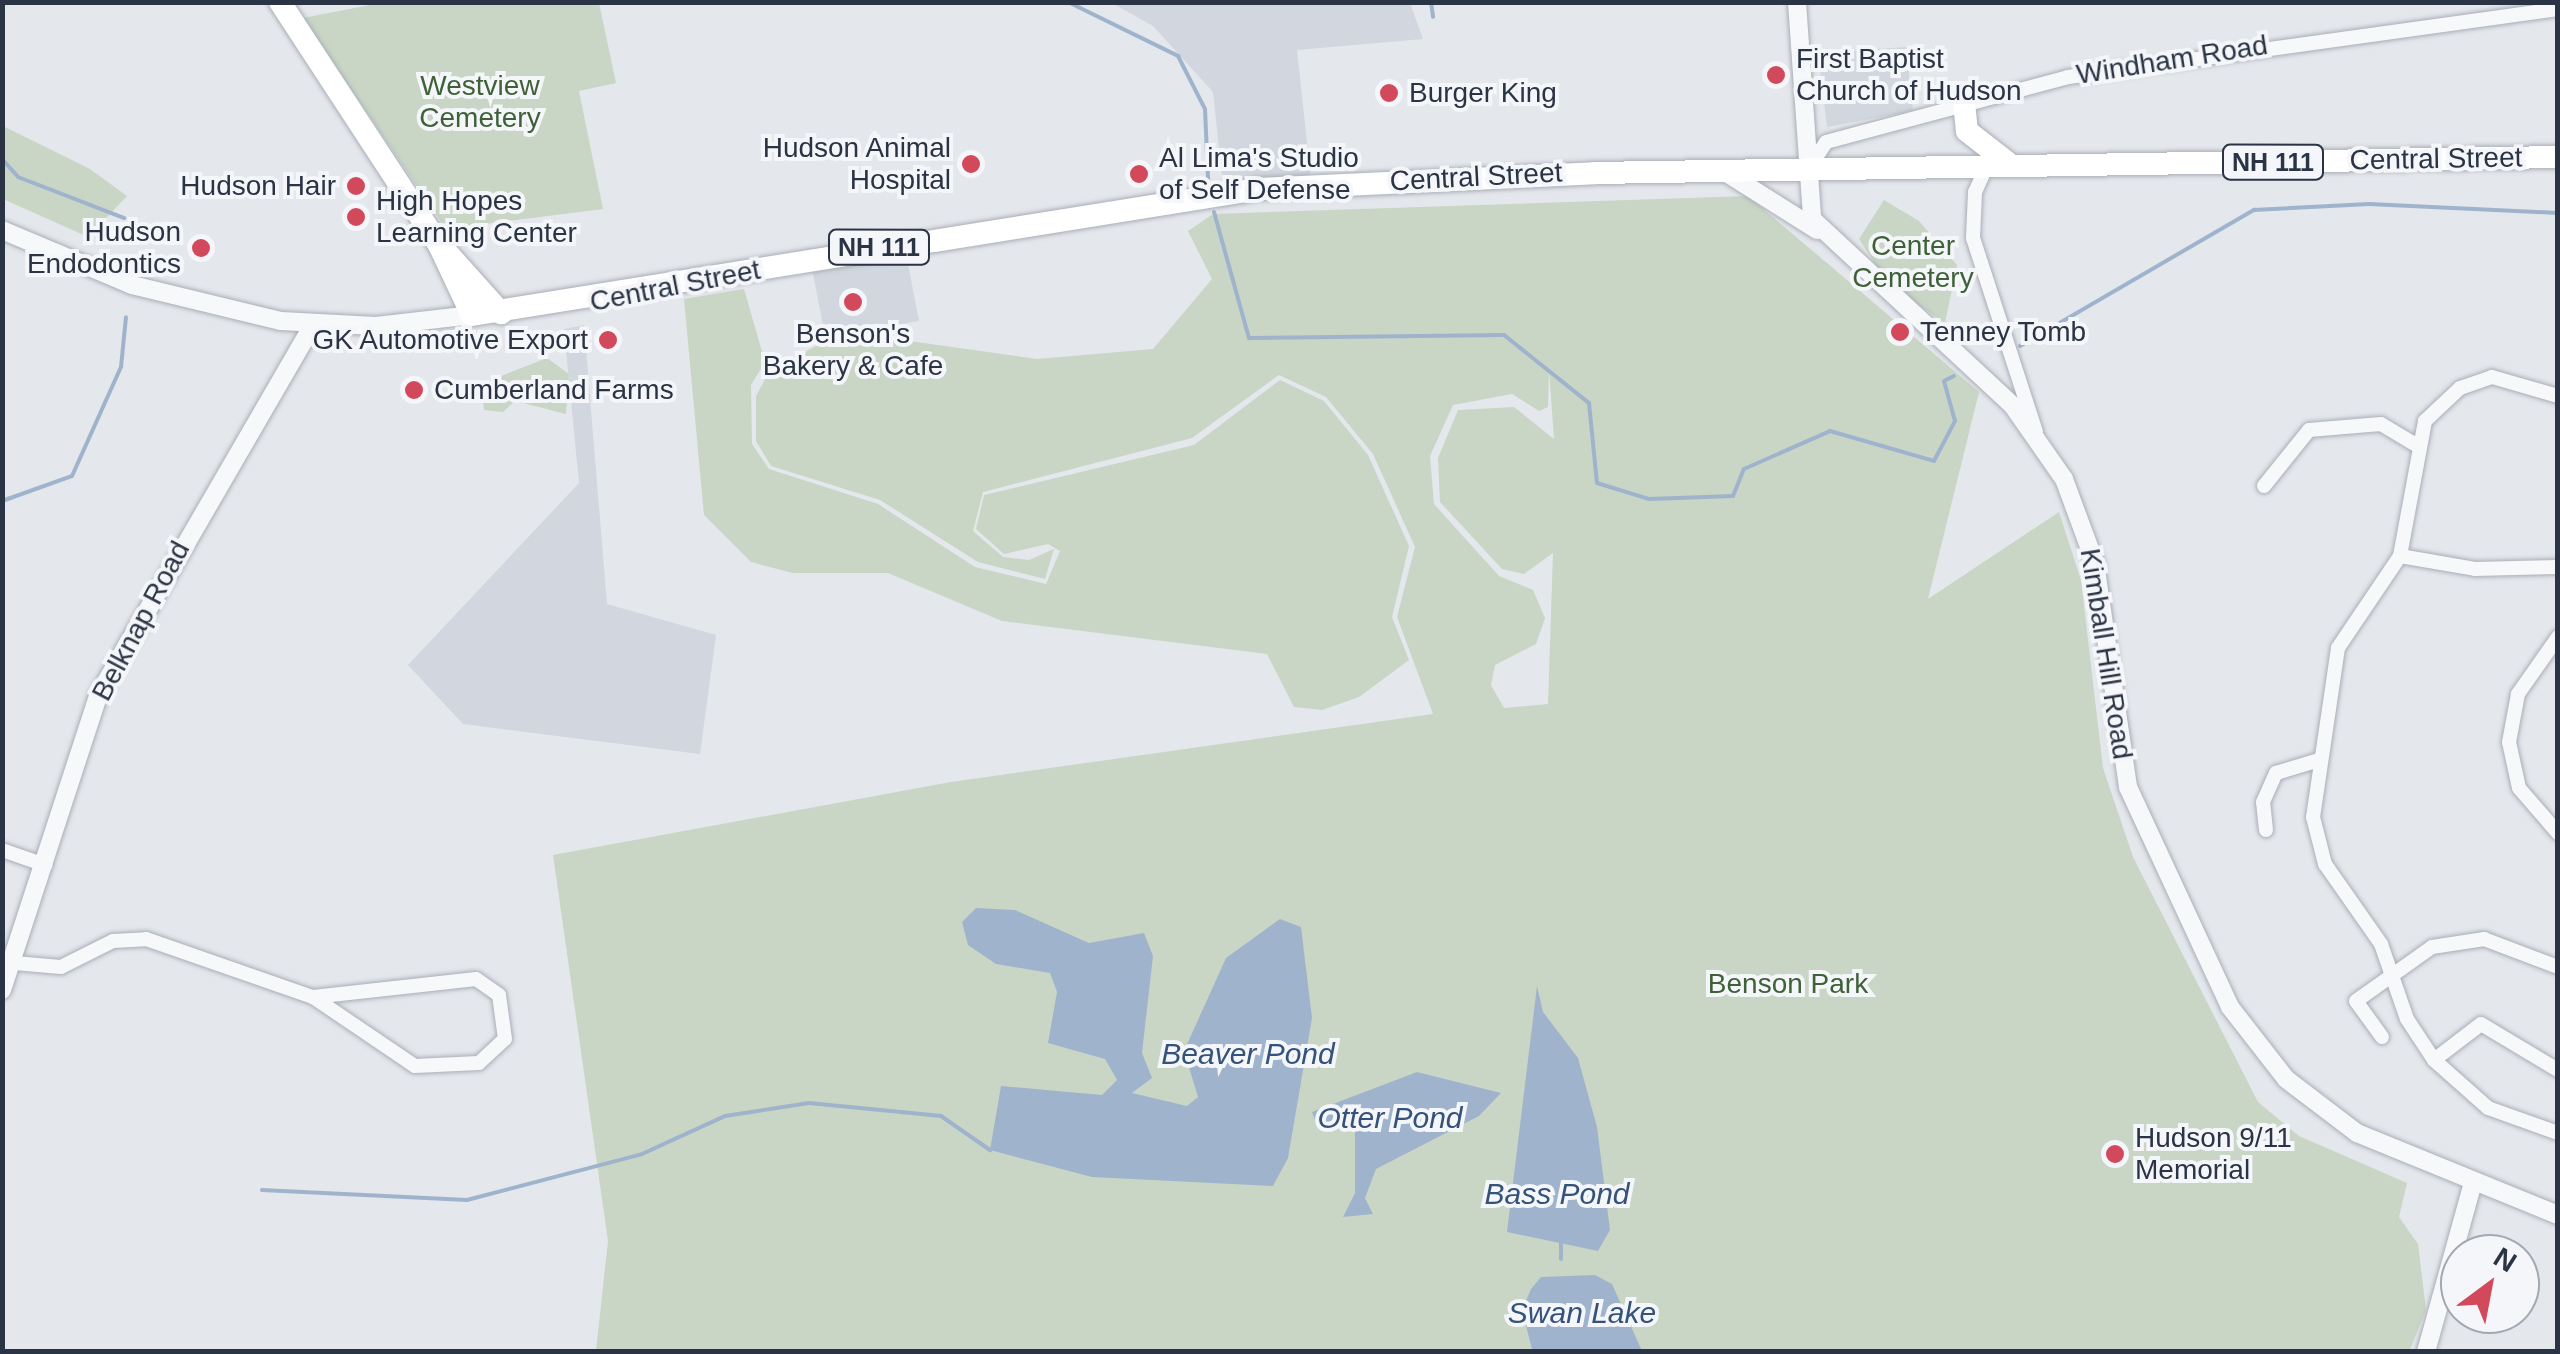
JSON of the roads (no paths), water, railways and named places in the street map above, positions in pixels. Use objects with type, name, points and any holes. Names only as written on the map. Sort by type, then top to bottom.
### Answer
[{"type":"main road","points":[[280,2],[439,245],[472,315]]},
{"type":"main road","points":[[1964,103],[1974,141],[1998,163]]},
{"type":"main road","name":"Central Street","points":[[472,315],[1259,188],[1998,163],[2558,157]]},
{"type":"main road","points":[[439,245],[501,313]]},
{"type":"street","points":[[1797,2],[1807,170],[1823,234]]},
{"type":"street","name":"Windham Road","points":[[1807,170],[1826,142],[1964,103],[2208,51],[2558,9]]},
{"type":"street","points":[[1998,163],[1975,192],[1973,238],[2036,432]]},
{"type":"street","name":"Kimball Hill Road","points":[[1725,172],[1823,234],[2036,432],[2096,563],[2133,802],[2230,1007],[2276,1068],[2333,1117],[2473,1183],[2558,1215]]},
{"type":"street","name":"Central Street","points":[[2,230],[146,289],[314,325],[472,315]]},
{"type":"street","name":"Belknap Road","points":[[2,990],[15,963],[98,694],[314,325]]},
{"type":"street","points":[[2558,396],[2520,378],[2471,383],[2432,412],[2416,445],[2400,556],[2338,648],[2319,760],[2319,848],[2391,970],[2434,1060],[2488,1108],[2558,1133]]},
{"type":"street","points":[[2264,486],[2309,430],[2381,424],[2416,445]]},
{"type":"street","points":[[2400,556],[2475,569],[2556,567]]},
{"type":"street","points":[[2558,637],[2518,694],[2509,742],[2519,788],[2558,833]]},
{"type":"street","points":[[2266,830],[2263,802],[2276,774],[2319,760]]},
{"type":"street","points":[[2,850],[45,864]]},
{"type":"street","points":[[15,963],[61,967],[113,941],[146,939],[313,996],[394,1057],[426,1068],[486,1060],[506,1032],[498,996],[476,979],[313,996]]},
{"type":"street","points":[[2382,1037],[2356,1001],[2391,970],[2432,946],[2473,939],[2558,967]]},
{"type":"street","points":[[2434,1060],[2481,1024],[2558,1070]]},
{"type":"street","points":[[2426,1352],[2473,1183]]},
{"type":"water","name":"Beaver Pond","points":[[976,908],[1015,910],[1089,943],[1144,933],[1153,956],[1142,1053],[1152,1078],[1132,1093],[1187,1106],[1198,1097],[1184,1051],[1226,958],[1280,919],[1301,927],[1312,1018],[1288,1158],[1273,1186],[1092,1177],[990,1150],[1001,1086],[1102,1095],[1117,1080],[1105,1059],[1048,1043],[1057,992],[1050,973],[996,964],[968,945],[962,922]]},
{"type":"water","name":"Bass Pond","points":[[1537,986],[1543,1012],[1578,1058],[1597,1127],[1610,1230],[1598,1251],[1507,1232]]},
{"type":"water","name":"Otter Pond","points":[[1417,1072],[1501,1093],[1479,1116],[1376,1169],[1365,1198],[1373,1214],[1343,1217],[1355,1193],[1355,1132],[1316,1123],[1312,1112]]},
{"type":"water","name":"Swan Lake","points":[[1595,1275],[1612,1284],[1642,1351],[1532,1349],[1522,1310],[1541,1277]]},
{"type":"waterway","points":[[1068,2],[1178,56],[1205,109],[1208,179]]},
{"type":"waterway","points":[[1431,2],[1433,17]]},
{"type":"waterway","points":[[2,159],[18,177],[124,218]]},
{"type":"waterway","points":[[2020,346],[2254,210],[2369,204],[2558,213]]},
{"type":"waterway","points":[[1214,212],[1249,338],[1504,335],[1589,403],[1597,483],[1649,499],[1733,496],[1744,469],[1830,431],[1934,461],[1955,421],[1944,381],[1954,376]]},
{"type":"waterway","points":[[2,501],[72,476],[121,367],[126,317]]},
{"type":"waterway","points":[[262,1190],[467,1200],[642,1154],[725,1116],[809,1103],[941,1116],[990,1150]]},
{"type":"waterway","points":[[1561,1243],[1561,1259]]},
{"type":"place","name":"First Baptist Church of Hudson","points":[[1776,75]]},
{"type":"place","name":"Burger King","points":[[1389,93]]},
{"type":"place","name":"Hudson Animal Hospital","points":[[971,164]]},
{"type":"place","name":"Al Lima's Studio of Self Defense","points":[[1139,174]]},
{"type":"place","name":"Hudson Hair","points":[[356,186]]},
{"type":"place","name":"High Hopes Learning Center","points":[[356,217]]},
{"type":"place","name":"Hudson Endodontics","points":[[201,248]]},
{"type":"place","name":"Benson's Bakery & Cafe","points":[[853,302]]},
{"type":"place","name":"Tenney Tomb","points":[[1900,332]]},
{"type":"place","name":"GK Automotive Export","points":[[608,340]]},
{"type":"place","name":"Cumberland Farms","points":[[414,390]]},
{"type":"place","name":"Hudson 9/11 Memorial","points":[[2115,1154]]},
{"type":"park label","name":"Westview Cemetery","points":[[480,102]]},
{"type":"park label","name":"Center Cemetery","points":[[1913,262]]},
{"type":"park label","name":"Benson Park","points":[[1788,984]]}]
